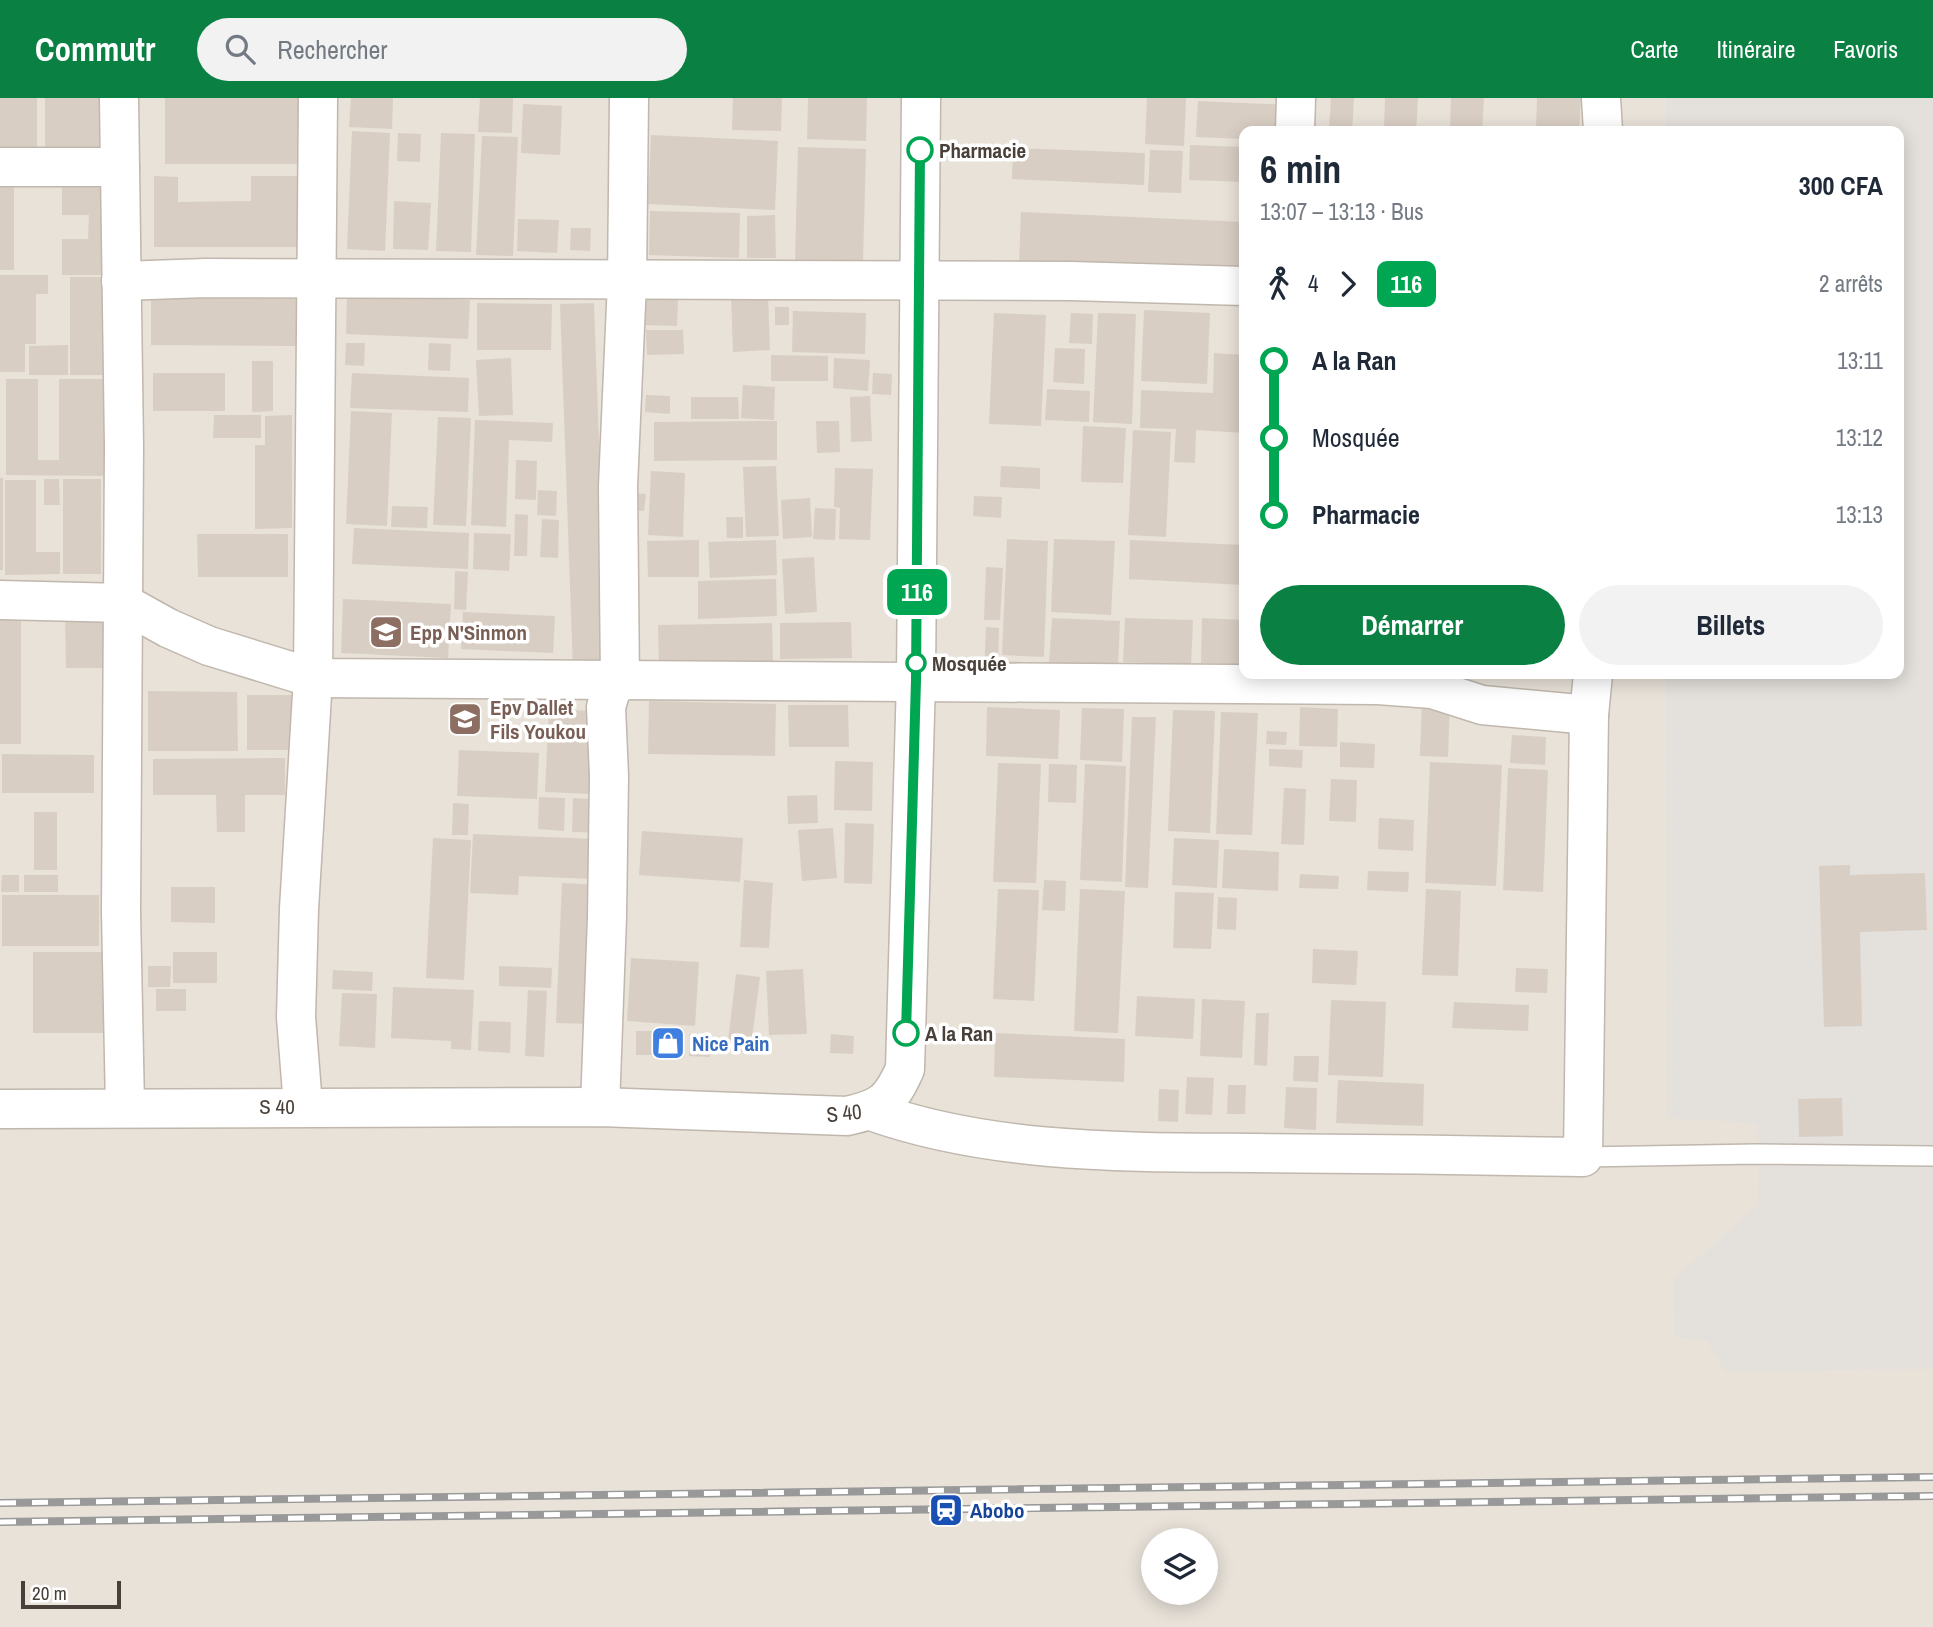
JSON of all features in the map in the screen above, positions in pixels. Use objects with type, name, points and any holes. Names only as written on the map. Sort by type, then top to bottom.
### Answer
[{"type":"street","points":[[119,98],[123,603],[121,912],[125,1107]]},
{"type":"street","points":[[303,1106],[296,1017],[299,909],[313,678],[318,98]]},
{"type":"street","points":[[600,1107],[607,917],[609,776],[606,707],[611,690],[620,681],[618,486],[627,282],[629,98]]},
{"type":"street","name":"S 40","points":[[0,1109],[600,1107],[847,1116],[871,1111],[886,1102],[905,1069],[916,680],[921,98]]},
{"type":"street","points":[[1294,126],[1296,98]]},
{"type":"street","points":[[1601,98],[1603,126]]},
{"type":"street","points":[[0,167],[120,167]]},
{"type":"street","points":[[121,281],[1070,281],[1239,286]]},
{"type":"street","points":[[0,600],[123,603],[168,628],[209,646],[313,678],[620,681],[1264,680],[1432,689],[1482,705],[1589,715]]},
{"type":"street","points":[[871,1111],[955,1136],[1034,1146],[1184,1153],[1583,1157],[1589,715],[1593,679]]},
{"type":"lane","points":[[1583,1157],[1756,1154],[1933,1156]]},
{"type":"shaded area","points":[[0,98],[1933,98],[1933,1627],[0,1627]]},
{"type":"shaded area","points":[[1666,98],[1933,98],[1933,1369],[1724,1371],[1706,1340],[1675,1337],[1673,1280],[1757,1206],[1759,1173],[1756,1123],[1667,1118],[1666,679],[1904,679],[1904,126],[1666,126]]},
{"type":"building","points":[[0,98],[37,98],[37,158],[0,158]]},
{"type":"building","points":[[45,98],[99,98],[99,160],[45,161]]},
{"type":"building","points":[[165,98],[305,98],[305,164],[165,164]]},
{"type":"building","points":[[351,98],[393,98],[392,129],[349,127]]},
{"type":"building","points":[[480,98],[513,98],[512,133],[478,132]]},
{"type":"building","points":[[733,98],[782,98],[781,131],[732,130]]},
{"type":"building","points":[[808,98],[867,98],[866,141],[807,139]]},
{"type":"building","points":[[1147,98],[1186,98],[1184,146],[1145,144]]},
{"type":"building","points":[[1331,98],[1354,98],[1352,126],[1329,126]]},
{"type":"building","points":[[1385,98],[1418,98],[1416,126],[1384,126]]},
{"type":"building","points":[[1451,98],[1484,98],[1482,126],[1450,126]]},
{"type":"building","points":[[1537,98],[1581,98],[1579,126],[1536,126]]},
{"type":"building","points":[[1198,101],[1291,105],[1290,126],[1239,126],[1239,139],[1196,137]]},
{"type":"building","points":[[523,104],[562,106],[560,155],[521,153]]},
{"type":"building","points":[[352,131],[390,133],[385,251],[347,249]]},
{"type":"building","points":[[398,133],[421,134],[420,162],[397,161]]},
{"type":"building","points":[[441,133],[475,134],[471,252],[436,251]]},
{"type":"building","points":[[651,135],[778,141],[775,210],[648,204]]},
{"type":"building","points":[[482,136],[518,137],[513,256],[476,255]]},
{"type":"building","points":[[1190,145],[1239,147],[1239,182],[1189,180]]},
{"type":"building","points":[[798,147],[866,149],[863,262],[795,260]]},
{"type":"building","points":[[1013,148],[1145,153],[1144,185],[1012,179]]},
{"type":"building","points":[[1150,150],[1183,151],[1181,193],[1148,192]]},
{"type":"building","points":[[0,172],[14,172],[14,270],[0,270]]},
{"type":"building","points":[[62,174],[112,175],[112,275],[62,275],[62,239],[88,239],[89,215],[62,215]]},
{"type":"building","points":[[154,176],[178,177],[178,202],[251,201],[251,176],[299,176],[300,247],[154,247]]},
{"type":"building","points":[[394,201],[431,203],[428,250],[393,249]]},
{"type":"building","points":[[650,211],[740,213],[739,258],[649,255]]},
{"type":"building","points":[[1021,212],[1239,222],[1239,272],[1019,263]]},
{"type":"building","points":[[775,215],[776,258],[747,258],[747,216]]},
{"type":"building","points":[[518,219],[559,220],[557,253],[517,251]]},
{"type":"building","points":[[571,228],[591,228],[590,251],[570,250]]},
{"type":"building","points":[[0,275],[48,275],[48,294],[36,294],[36,344],[25,344],[25,372],[0,372]]},
{"type":"building","points":[[70,277],[108,277],[108,375],[70,375]]},
{"type":"building","points":[[768,294],[770,350],[733,352],[731,295]]},
{"type":"building","points":[[347,295],[470,300],[468,339],[346,334]]},
{"type":"building","points":[[151,298],[301,299],[301,346],[151,345]]},
{"type":"building","points":[[644,299],[678,300],[677,326],[643,325]]},
{"type":"building","points":[[477,303],[552,304],[551,350],[477,350]]},
{"type":"building","points":[[594,303],[607,670],[573,671],[560,304]]},
{"type":"building","points":[[775,307],[789,307],[789,325],[775,325]]},
{"type":"building","points":[[1144,310],[1210,313],[1207,384],[1141,381]]},
{"type":"building","points":[[793,311],[866,313],[865,354],[792,352]]},
{"type":"building","points":[[994,313],[1046,315],[1041,426],[989,424]]},
{"type":"building","points":[[1071,313],[1093,314],[1092,344],[1069,343]]},
{"type":"building","points":[[1098,313],[1136,314],[1132,424],[1093,422]]},
{"type":"building","points":[[646,330],[683,330],[684,354],[647,355]]},
{"type":"building","points":[[346,343],[365,343],[364,366],[345,365]]},
{"type":"building","points":[[429,343],[451,344],[450,371],[428,370]]},
{"type":"building","points":[[68,345],[68,375],[29,375],[29,346]]},
{"type":"building","points":[[1055,348],[1085,349],[1084,384],[1053,382]]},
{"type":"building","points":[[1214,353],[1239,355],[1239,433],[1196,430],[1195,463],[1174,462],[1176,429],[1140,428],[1141,390],[1213,393]]},
{"type":"building","points":[[771,355],[828,356],[828,381],[771,381]]},
{"type":"building","points":[[511,358],[513,415],[479,416],[476,360]]},
{"type":"building","points":[[834,358],[870,360],[868,391],[833,388]]},
{"type":"building","points":[[252,361],[273,361],[273,411],[252,412]]},
{"type":"building","points":[[153,373],[225,373],[225,411],[153,411]]},
{"type":"building","points":[[352,373],[469,378],[468,412],[350,408]]},
{"type":"building","points":[[873,373],[892,374],[891,395],[872,394]]},
{"type":"building","points":[[6,379],[38,379],[38,460],[59,460],[59,379],[110,379],[110,476],[6,475]]},
{"type":"building","points":[[743,385],[775,387],[774,420],[741,418]]},
{"type":"building","points":[[1047,389],[1090,391],[1089,422],[1045,420]]},
{"type":"building","points":[[646,395],[670,396],[670,414],[645,412]]},
{"type":"building","points":[[870,396],[872,441],[851,442],[850,397]]},
{"type":"building","points":[[691,397],[738,397],[739,419],[691,419]]},
{"type":"building","points":[[351,411],[392,413],[387,526],[346,524]]},
{"type":"building","points":[[214,415],[261,415],[261,438],[213,438]]},
{"type":"building","points":[[292,415],[292,528],[255,529],[255,445],[265,445],[265,416]]},
{"type":"building","points":[[438,417],[471,418],[466,526],[433,525]]},
{"type":"building","points":[[475,420],[553,423],[552,442],[509,440],[506,527],[471,525]]},
{"type":"building","points":[[777,421],[777,460],[654,461],[654,422]]},
{"type":"building","points":[[816,421],[839,421],[840,452],[817,453]]},
{"type":"building","points":[[1083,426],[1126,428],[1123,483],[1081,482]]},
{"type":"building","points":[[1133,430],[1171,432],[1166,537],[1128,535]]},
{"type":"building","points":[[516,460],[537,461],[536,500],[515,499]]},
{"type":"building","points":[[776,466],[779,536],[746,537],[743,467]]},
{"type":"building","points":[[1001,466],[1040,468],[1040,489],[1000,487]]},
{"type":"building","points":[[835,468],[873,469],[870,540],[839,539],[840,508],[834,507]]},
{"type":"building","points":[[651,471],[685,473],[683,537],[648,535]]},
{"type":"building","points":[[0,478],[3,478],[3,570],[0,570]]},
{"type":"building","points":[[44,479],[59,479],[60,505],[44,505]]},
{"type":"building","points":[[63,479],[101,479],[101,574],[63,574]]},
{"type":"building","points":[[5,480],[36,480],[36,552],[60,552],[60,574],[5,575]]},
{"type":"building","points":[[538,490],[557,491],[556,516],[537,515]]},
{"type":"building","points":[[628,493],[646,494],[644,511],[627,510]]},
{"type":"building","points":[[974,496],[1002,497],[1001,518],[973,516]]},
{"type":"building","points":[[810,498],[812,537],[783,539],[781,500]]},
{"type":"building","points":[[392,506],[428,507],[427,528],[391,527]]},
{"type":"building","points":[[815,508],[836,509],[835,540],[813,539]]},
{"type":"building","points":[[515,514],[528,515],[527,556],[514,556]]},
{"type":"building","points":[[726,517],[743,517],[743,538],[727,538]]},
{"type":"building","points":[[542,519],[559,520],[558,558],[540,557]]},
{"type":"building","points":[[354,528],[469,533],[468,569],[352,564]]},
{"type":"building","points":[[474,533],[511,534],[509,571],[473,569]]},
{"type":"building","points":[[197,534],[288,534],[288,577],[198,577]]},
{"type":"building","points":[[1007,539],[1048,541],[1044,657],[1002,655]]},
{"type":"building","points":[[1054,539],[1115,541],[1111,615],[1051,612]]},
{"type":"building","points":[[699,540],[699,577],[648,577],[647,541]]},
{"type":"building","points":[[776,540],[777,575],[710,578],[708,542]]},
{"type":"building","points":[[1130,540],[1239,545],[1239,585],[1129,579]]},
{"type":"building","points":[[814,557],[817,612],[785,614],[782,559]]},
{"type":"building","points":[[986,567],[1003,568],[1000,620],[984,620]]},
{"type":"building","points":[[455,571],[468,572],[466,610],[454,609]]},
{"type":"building","points":[[776,579],[777,616],[698,619],[698,581]]},
{"type":"building","points":[[343,599],[451,604],[448,658],[341,653]]},
{"type":"building","points":[[463,612],[555,616],[553,653],[461,649]]},
{"type":"building","points":[[65,617],[108,617],[108,668],[66,668]]},
{"type":"building","points":[[1052,618],[1120,621],[1118,666],[1049,663]]},
{"type":"building","points":[[1125,618],[1193,620],[1191,665],[1123,662]]},
{"type":"building","points":[[1202,618],[1239,620],[1239,665],[1201,663]]},
{"type":"building","points":[[0,620],[21,620],[21,744],[0,744]]},
{"type":"building","points":[[851,622],[852,658],[780,659],[780,623]]},
{"type":"building","points":[[772,623],[773,662],[659,664],[658,625]]},
{"type":"building","points":[[986,627],[999,628],[998,661],[1023,662],[1022,674],[984,673]]},
{"type":"building","points":[[148,691],[237,692],[238,751],[148,751]]},
{"type":"building","points":[[247,695],[292,695],[292,750],[247,750]]},
{"type":"building","points":[[649,701],[776,704],[775,756],[648,754]]},
{"type":"building","points":[[1422,701],[1450,702],[1448,757],[1420,756]]},
{"type":"building","points":[[788,705],[848,705],[849,747],[789,747]]},
{"type":"building","points":[[987,707],[1060,710],[1058,759],[986,756]]},
{"type":"building","points":[[1300,707],[1338,709],[1337,747],[1299,746]]},
{"type":"building","points":[[1082,708],[1124,709],[1122,762],[1080,760]]},
{"type":"building","points":[[549,709],[594,711],[591,794],[545,792]]},
{"type":"building","points":[[1173,710],[1215,711],[1210,833],[1168,831]]},
{"type":"building","points":[[1221,712],[1258,713],[1252,835],[1216,834]]},
{"type":"building","points":[[1132,717],[1156,717],[1148,888],[1125,887]]},
{"type":"building","points":[[1267,731],[1287,732],[1286,745],[1266,744]]},
{"type":"building","points":[[1512,735],[1546,737],[1545,765],[1510,763]]},
{"type":"building","points":[[1340,742],[1375,744],[1374,768],[1340,767]]},
{"type":"building","points":[[1269,749],[1303,750],[1302,768],[1269,766]]},
{"type":"building","points":[[459,750],[539,753],[537,799],[457,796]]},
{"type":"building","points":[[2,754],[94,755],[94,793],[2,793]]},
{"type":"building","points":[[285,758],[285,795],[245,795],[245,832],[217,832],[216,795],[153,795],[153,759]]},
{"type":"building","points":[[835,761],[873,762],[872,811],[834,810]]},
{"type":"building","points":[[1430,762],[1502,765],[1496,886],[1425,883]]},
{"type":"building","points":[[998,763],[1041,764],[1036,883],[993,882]]},
{"type":"building","points":[[1049,764],[1077,765],[1076,803],[1048,802]]},
{"type":"building","points":[[1085,764],[1126,766],[1122,882],[1080,880]]},
{"type":"building","points":[[1508,768],[1548,770],[1543,892],[1503,890]]},
{"type":"building","points":[[1331,779],[1357,780],[1356,822],[1329,821]]},
{"type":"building","points":[[1284,788],[1306,789],[1304,845],[1281,844]]},
{"type":"building","points":[[817,795],[818,823],[788,824],[787,796]]},
{"type":"building","points":[[539,797],[565,798],[564,831],[538,829]]},
{"type":"building","points":[[573,798],[605,800],[603,833],[572,832]]},
{"type":"building","points":[[453,803],[469,804],[468,835],[452,835]]},
{"type":"building","points":[[34,812],[57,812],[57,870],[34,870]]},
{"type":"building","points":[[1379,818],[1414,820],[1413,851],[1378,849]]},
{"type":"building","points":[[845,823],[874,824],[872,884],[844,883]]},
{"type":"building","points":[[833,828],[837,878],[802,881],[798,830]]},
{"type":"building","points":[[642,831],[743,838],[740,882],[639,875]]},
{"type":"building","points":[[473,834],[595,839],[594,879],[519,876],[518,895],[470,893]]},
{"type":"building","points":[[433,838],[471,840],[464,980],[426,978]]},
{"type":"building","points":[[1174,838],[1219,840],[1217,888],[1172,885]]},
{"type":"building","points":[[1224,849],[1279,852],[1278,891],[1222,888]]},
{"type":"building","points":[[1850,865],[1850,875],[1925,873],[1927,930],[1860,932],[1862,1026],[1824,1027],[1819,866]]},
{"type":"building","points":[[1368,871],[1409,872],[1408,892],[1367,890]]},
{"type":"building","points":[[1300,874],[1339,876],[1338,889],[1299,888]]},
{"type":"building","points":[[2,875],[19,875],[19,892],[1,892]]},
{"type":"building","points":[[24,875],[58,875],[58,892],[24,892]]},
{"type":"building","points":[[744,880],[773,883],[769,948],[740,947]]},
{"type":"building","points":[[1044,880],[1066,881],[1065,911],[1042,910]]},
{"type":"building","points":[[562,883],[600,885],[594,1024],[556,1023]]},
{"type":"building","points":[[171,887],[215,887],[215,923],[171,922]]},
{"type":"building","points":[[998,889],[1039,890],[1034,1001],[993,999]]},
{"type":"building","points":[[1080,889],[1125,891],[1118,1033],[1074,1031]]},
{"type":"building","points":[[1426,889],[1461,891],[1458,976],[1422,975]]},
{"type":"building","points":[[1175,892],[1214,893],[1211,949],[1173,948]]},
{"type":"building","points":[[2,895],[99,895],[99,946],[2,946]]},
{"type":"building","points":[[1218,897],[1237,898],[1236,930],[1217,929]]},
{"type":"building","points":[[1313,949],[1358,951],[1356,985],[1312,983]]},
{"type":"building","points":[[33,952],[103,952],[103,1033],[33,1033]]},
{"type":"building","points":[[173,952],[217,952],[217,983],[173,983]]},
{"type":"building","points":[[631,958],[699,962],[695,1026],[627,1021]]},
{"type":"building","points":[[148,966],[171,966],[170,987],[148,987]]},
{"type":"building","points":[[499,966],[552,968],[551,988],[499,986]]},
{"type":"building","points":[[1516,968],[1548,969],[1547,993],[1515,992]]},
{"type":"building","points":[[803,969],[807,1034],[769,1035],[766,971]]},
{"type":"building","points":[[333,970],[373,972],[372,991],[332,989]]},
{"type":"building","points":[[736,974],[760,977],[750,1053],[727,1050]]},
{"type":"building","points":[[393,987],[474,990],[471,1050],[451,1049],[451,1041],[391,1038]]},
{"type":"building","points":[[156,989],[186,989],[186,1011],[156,1011]]},
{"type":"building","points":[[528,990],[547,991],[544,1057],[525,1056]]},
{"type":"building","points":[[342,993],[377,994],[375,1048],[339,1046]]},
{"type":"building","points":[[1137,996],[1195,999],[1193,1039],[1135,1036]]},
{"type":"building","points":[[1202,999],[1245,1001],[1242,1058],[1200,1056]]},
{"type":"building","points":[[1331,1000],[1386,1002],[1383,1077],[1328,1075]]},
{"type":"building","points":[[1454,1002],[1529,1005],[1528,1031],[1452,1028]]},
{"type":"building","points":[[1256,1013],[1269,1013],[1267,1066],[1254,1065]]},
{"type":"building","points":[[479,1021],[511,1022],[510,1053],[478,1051]]},
{"type":"building","points":[[636,1031],[654,1031],[654,1055],[636,1055]]},
{"type":"building","points":[[995,1033],[1125,1039],[1124,1082],[994,1077]]},
{"type":"building","points":[[689,1034],[711,1034],[710,1057],[689,1056]]},
{"type":"building","points":[[831,1034],[854,1036],[853,1054],[830,1053]]},
{"type":"building","points":[[1294,1056],[1319,1056],[1318,1082],[1293,1081]]},
{"type":"building","points":[[1187,1077],[1214,1078],[1212,1115],[1185,1114]]},
{"type":"building","points":[[1338,1080],[1424,1084],[1423,1126],[1336,1123]]},
{"type":"building","points":[[1228,1085],[1246,1085],[1245,1114],[1227,1114]]},
{"type":"building","points":[[1286,1087],[1317,1088],[1316,1130],[1284,1128]]},
{"type":"building","points":[[1159,1089],[1179,1090],[1178,1122],[1158,1121]]},
{"type":"building","points":[[1842,1098],[1843,1136],[1799,1137],[1798,1099]]},
{"type":"railway","points":[[0,1503],[1933,1477]]},
{"type":"railway","points":[[0,1522],[1933,1496]]},
{"type":"bus line","name":"116","points":[[906,1033],[916,680],[920,150]]},
{"type":"place","name":"Pharmacie","points":[[920,150]]},
{"type":"place","name":"Epp N'Sinmon","points":[[386,632]]},
{"type":"place","name":"Mosquée","points":[[916,663]]},
{"type":"place","name":"Epv Dallet Fils Youkou","points":[[465,719]]},
{"type":"place","name":"A la Ran","points":[[906,1033]]},
{"type":"place","name":"Nice Pain","points":[[668,1043]]},
{"type":"place","name":"Abobo","points":[[946,1510]]}]
